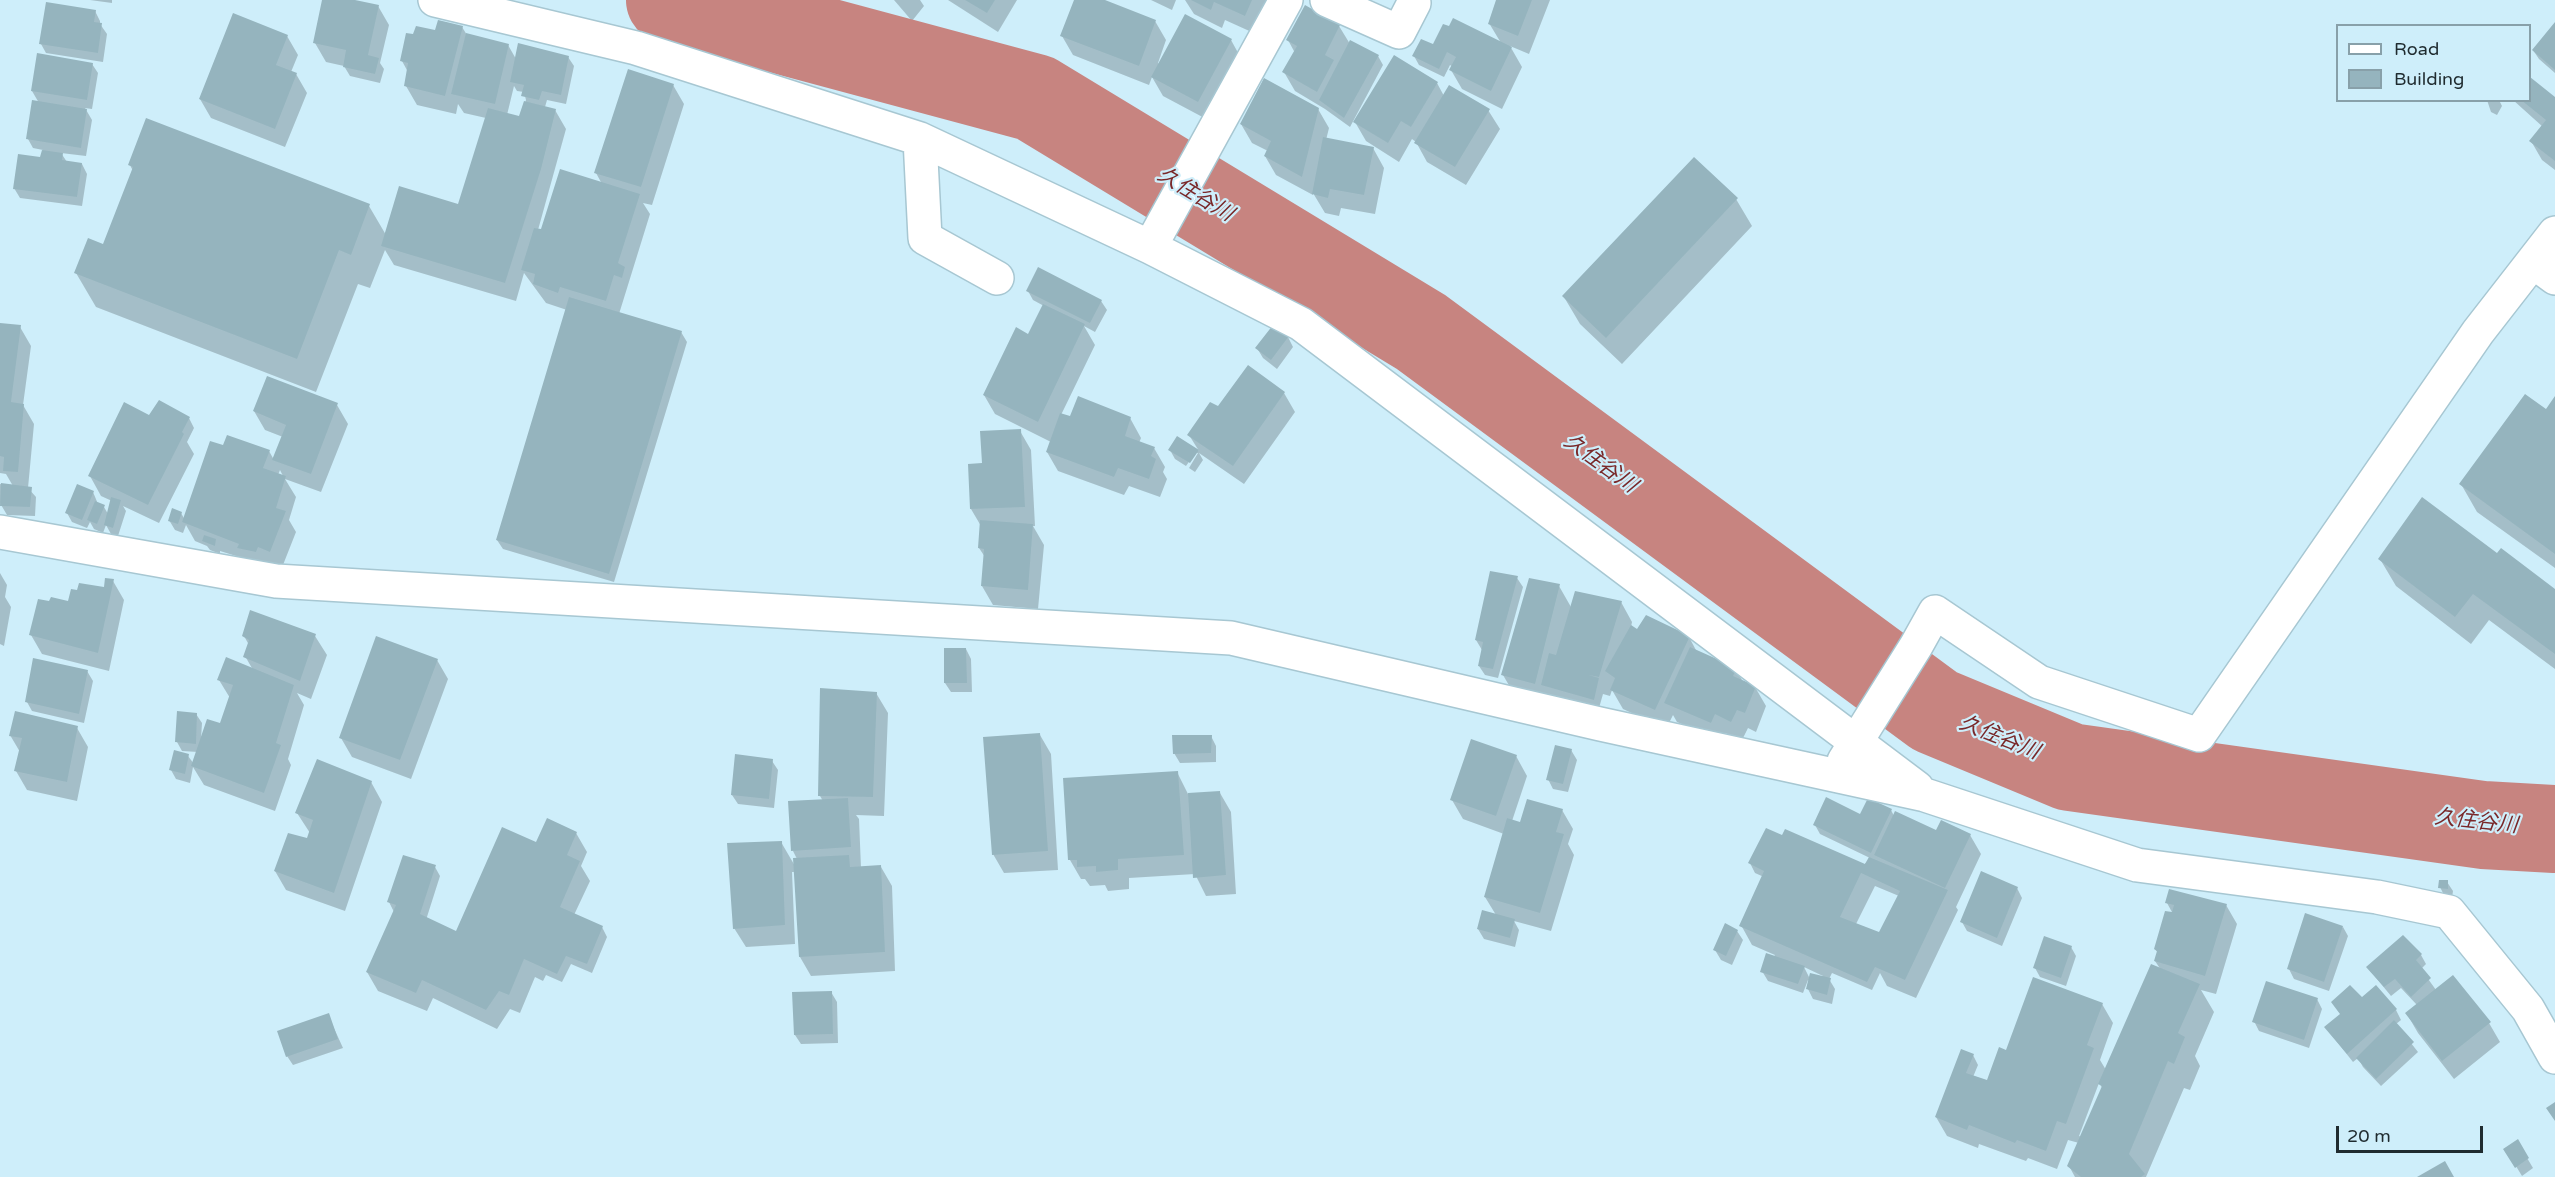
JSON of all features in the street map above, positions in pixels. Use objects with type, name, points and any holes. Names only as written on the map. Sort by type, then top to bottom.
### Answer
[{"type":"street","points":[[435,0],[636,48],[920,139],[1156,237],[1301,324],[1925,795]]},
{"type":"street","points":[[1156,237],[1286,0]]},
{"type":"street","points":[[1327,0],[1399,32],[1414,3]]},
{"type":"street","points":[[920,139],[926,238],[997,278]]},
{"type":"street","points":[[1834,775],[1935,612],[2039,682],[2199,735],[2478,332],[2544,270],[2555,233]]},
{"type":"street","points":[[0,532],[276,581],[1231,638],[1600,724],[1925,795],[2137,865],[2377,897],[2449,912],[2528,1009],[2555,1057]]},
{"type":"building","points":[[322,0],[355,0],[379,5],[368,55],[379,58],[375,74],[343,67],[346,50],[313,43]]},
{"type":"building","points":[[965,0],[995,0],[987,13]]},
{"type":"building","points":[[1074,0],[1105,0],[1156,20],[1139,66],[1060,36]]},
{"type":"building","points":[[1191,0],[1252,0],[1245,16],[1214,2],[1211,10]]},
{"type":"building","points":[[1496,0],[1532,0],[1518,36],[1488,24]]},
{"type":"building","points":[[46,2],[96,10],[94,22],[102,23],[98,53],[39,44]]},
{"type":"building","points":[[1305,5],[1340,25],[1325,55],[1334,60],[1317,92],[1282,72],[1297,46],[1286,40]]},
{"type":"building","points":[[233,13],[288,35],[276,65],[297,73],[275,129],[199,99]]},
{"type":"building","points":[[1185,14],[1232,39],[1198,102],[1151,77]]},
{"type":"building","points":[[1453,18],[1512,47],[1491,91],[1449,70],[1456,57],[1447,52],[1439,69],[1412,56],[1421,39],[1433,44],[1443,24],[1449,26]]},
{"type":"building","points":[[438,20],[463,26],[445,96],[404,86],[408,63],[400,61],[406,33],[413,34],[416,26],[435,30]]},
{"type":"building","points":[[2555,22],[2555,70],[2532,50]]},
{"type":"building","points":[[466,33],[509,44],[495,104],[451,94]]},
{"type":"building","points":[[1350,40],[1379,55],[1344,118],[1319,100]]},
{"type":"building","points":[[518,43],[569,56],[561,95],[542,91],[539,100],[521,96],[524,85],[510,82]]},
{"type":"building","points":[[37,53],[93,63],[87,100],[31,91]]},
{"type":"building","points":[[1394,55],[1438,82],[1411,127],[1401,121],[1388,143],[1353,122]]},
{"type":"building","points":[[628,69],[674,84],[641,187],[594,173]]},
{"type":"building","points":[[1264,78],[1319,108],[1302,177],[1264,156],[1271,141],[1240,124]]},
{"type":"building","points":[[2531,78],[2555,97],[2555,161],[2529,141],[2546,120],[2524,102],[2531,102]]},
{"type":"building","points":[[1449,85],[1490,109],[1455,167],[1414,143]]},
{"type":"building","points":[[32,100],[87,109],[81,148],[26,139]]},
{"type":"building","points":[[524,101],[556,109],[541,169],[505,283],[381,246],[399,186],[458,204],[488,108],[519,116]]},
{"type":"building","points":[[146,118],[370,204],[351,255],[339,250],[297,359],[74,273],[88,238],[103,244],[133,167],[128,165]]},
{"type":"building","points":[[1323,137],[1374,147],[1364,195],[1330,189],[1328,198],[1312,194]]},
{"type":"building","points":[[42,150],[63,153],[62,160],[82,163],[77,197],[13,189],[18,154],[40,157]]},
{"type":"building","points":[[1694,157],[1738,198],[1606,338],[1562,296]]},
{"type":"building","points":[[560,169],[640,194],[618,263],[625,267],[622,278],[614,275],[606,301],[560,287],[558,293],[533,284],[535,274],[521,270],[534,228],[541,229]]},
{"type":"building","points":[[1038,267],[1102,300],[1090,323],[1026,291]]},
{"type":"building","points":[[569,297],[682,331],[609,574],[496,540]]},
{"type":"building","points":[[1043,304],[1085,324],[1038,422],[983,395],[1016,327],[1028,334]]},
{"type":"building","points":[[0,323],[21,325],[11,402],[24,404],[18,472],[3,471],[4,457],[0,456]]},
{"type":"building","points":[[1273,325],[1289,336],[1271,360],[1255,348]]},
{"type":"building","points":[[1248,365],[1285,392],[1233,466],[1187,435],[1210,402],[1218,406]]},
{"type":"building","points":[[267,376],[338,403],[311,474],[272,460],[286,425],[253,411]]},
{"type":"building","points":[[2525,394],[2546,409],[2555,396],[2555,554],[2459,484]]},
{"type":"building","points":[[1078,396],[1131,417],[1125,436],[1155,447],[1151,456],[1156,459],[1149,479],[1118,468],[1114,477],[1046,452],[1060,413],[1070,416]]},
{"type":"building","points":[[159,400],[190,417],[182,432],[184,434],[148,505],[88,476],[124,402],[149,415]]},
{"type":"building","points":[[1021,429],[1025,507],[970,509],[968,464],[982,463],[980,431]]},
{"type":"building","points":[[227,435],[270,450],[263,468],[286,476],[276,508],[286,511],[270,552],[258,547],[256,552],[237,548],[239,544],[182,522],[210,441],[223,445]]},
{"type":"building","points":[[1177,436],[1199,450],[1190,463],[1168,450]]},
{"type":"building","points":[[1,483],[32,487],[30,507],[0,506]]},
{"type":"building","points":[[77,484],[94,491],[82,520],[65,513]]},
{"type":"building","points":[[111,497],[121,500],[113,528],[104,525]]},
{"type":"building","points":[[2422,497],[2497,553],[2501,548],[2555,589],[2555,654],[2473,594],[2455,617],[2378,559]]},
{"type":"building","points":[[95,501],[105,505],[97,524],[87,520]]},
{"type":"building","points":[[172,508],[182,512],[178,524],[168,521]]},
{"type":"building","points":[[980,520],[1033,524],[1028,590],[981,586],[984,549],[978,548]]},
{"type":"building","points":[[204,535],[216,539],[215,546],[202,541]]},
{"type":"building","points":[[1490,571],[1518,576],[1493,669],[1478,666],[1483,642],[1475,640]]},
{"type":"building","points":[[105,578],[114,579],[98,653],[29,635],[38,599],[49,601],[51,597],[68,601],[71,589],[77,590],[79,583],[104,587]]},
{"type":"building","points":[[1529,578],[1560,584],[1535,684],[1501,675]]},
{"type":"building","points":[[1575,591],[1622,601],[1599,677],[1589,675],[1599,678],[1594,700],[1541,685],[1549,653],[1556,655]]},
{"type":"building","points":[[250,610],[316,634],[300,681],[243,657],[249,640],[242,636]]},
{"type":"building","points":[[1646,615],[1690,636],[1655,710],[1610,690],[1615,678],[1605,671],[1631,625],[1637,629]]},
{"type":"building","points":[[376,636],[438,659],[400,760],[339,738]]},
{"type":"building","points":[[1690,647],[1737,668],[1733,676],[1756,686],[1745,713],[1737,710],[1731,722],[1715,714],[1711,723],[1664,703]]},
{"type":"building","points":[[944,648],[966,648],[967,683],[944,683]]},
{"type":"building","points":[[226,657],[294,685],[276,743],[281,745],[264,793],[191,766],[207,719],[220,723],[233,685],[217,680]]},
{"type":"building","points":[[33,658],[88,670],[79,714],[25,702]]},
{"type":"building","points":[[820,688],[877,692],[873,797],[818,796]]},
{"type":"building","points":[[15,711],[78,726],[67,782],[14,771],[22,738],[9,736]]},
{"type":"building","points":[[177,711],[197,713],[196,744],[175,742]]},
{"type":"building","points":[[1040,733],[1048,851],[992,855],[983,737]]},
{"type":"building","points":[[1172,735],[1212,735],[1211,753],[1173,754]]},
{"type":"building","points":[[1471,739],[1517,755],[1496,816],[1450,800]]},
{"type":"building","points":[[1555,745],[1572,749],[1563,784],[1546,780]]},
{"type":"building","points":[[174,750],[189,754],[185,774],[169,770]]},
{"type":"building","points":[[735,754],[773,759],[769,799],[731,795]]},
{"type":"building","points":[[317,759],[372,781],[334,893],[274,871],[288,833],[307,838],[313,820],[295,813]]},
{"type":"building","points":[[1178,771],[1184,855],[1118,859],[1118,870],[1096,872],[1096,866],[1077,867],[1077,860],[1068,860],[1063,778]]},
{"type":"building","points":[[1220,791],[1226,875],[1193,878],[1188,793]]},
{"type":"building","points":[[1826,797],[1860,814],[1868,798],[1892,809],[1871,853],[1813,825]]},
{"type":"building","points":[[848,798],[851,847],[791,851],[788,801]]},
{"type":"building","points":[[1527,799],[1563,809],[1556,832],[1564,834],[1540,913],[1484,897],[1507,818],[1520,822]]},
{"type":"building","points":[[1895,811],[1936,830],[1941,820],[1971,834],[1945,888],[1874,855]]},
{"type":"building","points":[[547,818],[577,832],[567,855],[580,861],[560,907],[603,926],[587,964],[566,956],[557,974],[524,959],[509,995],[499,991],[486,1010],[422,980],[416,993],[366,972],[396,905],[387,902],[403,855],[436,865],[420,914],[456,931],[502,827],[536,842]]},
{"type":"building","points":[[1766,828],[1782,835],[1785,829],[1865,864],[1869,857],[1948,890],[1905,980],[1875,967],[1867,982],[1739,926],[1764,871],[1748,863]],"holes":[[[1861,873],[1900,891],[1879,932],[1840,917]]]},
{"type":"building","points":[[782,841],[785,925],[733,929],[727,843]]},
{"type":"building","points":[[849,855],[850,867],[881,865],[885,952],[799,957],[793,858]]},
{"type":"building","points":[[1981,871],[2018,887],[1997,938],[1960,922]]},
{"type":"building","points":[[2439,880],[2448,880],[2448,889],[2438,888]]},
{"type":"building","points":[[2169,889],[2227,904],[2205,976],[2154,961],[2157,951],[2154,949],[2165,911],[2172,912],[2174,905],[2165,903]]},
{"type":"building","points":[[1482,910],[1515,919],[1510,938],[1477,929]]},
{"type":"building","points":[[2305,913],[2343,926],[2324,982],[2287,969]]},
{"type":"building","points":[[1725,923],[1738,930],[1726,956],[1713,950]]},
{"type":"building","points":[[2403,935],[2422,954],[2416,960],[2431,978],[2411,997],[2395,979],[2384,987],[2366,967]]},
{"type":"building","points":[[2044,936],[2072,946],[2061,978],[2033,968]]},
{"type":"building","points":[[1766,953],[1805,966],[1798,984],[1760,972]]},
{"type":"building","points":[[2151,964],[2200,984],[2178,1033],[2185,1037],[2174,1064],[2168,1061],[2129,1154],[2145,1174],[2141,1177],[2081,1177],[2067,1166],[2102,1086],[2098,1084]]},
{"type":"building","points":[[1810,973],[1831,978],[1827,995],[1806,989]]},
{"type":"building","points":[[2453,975],[2491,1022],[2442,1061],[2405,1013]]},
{"type":"building","points":[[2033,977],[2103,1003],[2087,1045],[2094,1048],[2066,1124],[2057,1121],[2046,1151],[2017,1140],[2015,1143],[1969,1125],[1967,1130],[1935,1117],[1961,1049],[1974,1054],[1966,1073],[1987,1080],[1999,1047],[2006,1050]]},
{"type":"building","points":[[2266,981],[2318,998],[2304,1040],[2252,1022]]},
{"type":"building","points":[[2350,985],[2362,997],[2376,985],[2397,1009],[2347,1054],[2324,1027],[2340,1014],[2331,1002]]},
{"type":"building","points":[[832,991],[833,1034],[794,1035],[792,992]]},
{"type":"building","points":[[329,1013],[338,1039],[286,1057],[277,1031]]},
{"type":"building","points":[[2394,1020],[2414,1042],[2376,1079],[2356,1058]]},
{"type":"building","points":[[2555,1102],[2555,1121],[2546,1108]]},
{"type":"building","points":[[2518,1139],[2529,1158],[2515,1168],[2503,1149]]},
{"type":"building","points":[[2445,1161],[2454,1177],[2417,1177]]},
{"type":"waterway","name":"久住谷川","points":[[670,0],[1035,98],[1421,332],[1935,711],[2070,767],[2483,825],[2555,829]]}]
